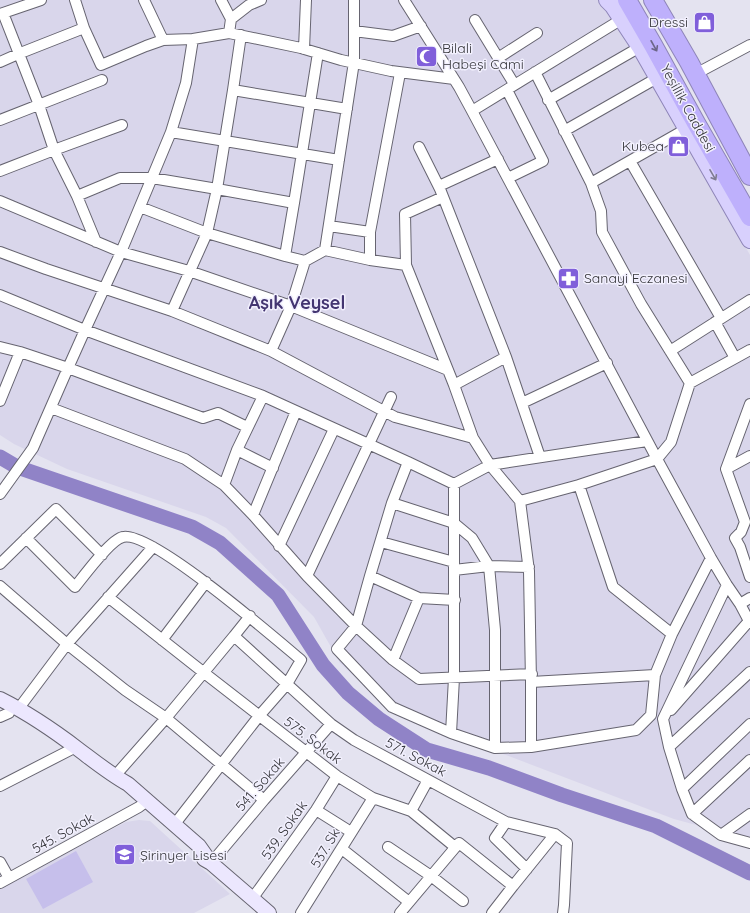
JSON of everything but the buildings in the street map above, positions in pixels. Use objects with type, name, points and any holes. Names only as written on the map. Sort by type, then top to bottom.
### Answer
[{"type":"highway","points":[[627,11],[647,5],[659,4]]},
{"type":"highway","name":"Yeşillik Caddesi","points":[[659,4],[750,176]]},
{"type":"highway","name":"Yeşillik Caddesi","points":[[627,11],[653,45],[692,117],[750,217]]},
{"type":"main road","points":[[607,0],[627,11],[640,47],[750,240]]},
{"type":"main road","points":[[659,4],[702,70],[750,157]]},
{"type":"main road","points":[[0,699],[7,712],[76,748],[114,776],[128,784],[143,804],[192,852],[211,863],[269,913]]},
{"type":"main road","points":[[143,804],[174,825],[198,846],[211,863]]},
{"type":"street","points":[[41,0],[2,14],[39,105],[54,150],[77,196],[96,242]]},
{"type":"street","points":[[75,0],[84,28],[101,65],[163,40],[193,39],[229,33],[304,49],[341,60],[400,72],[454,79]]},
{"type":"street","points":[[144,0],[163,40]]},
{"type":"street","points":[[221,0],[230,19],[229,33]]},
{"type":"street","points":[[230,19],[249,5],[261,0]]},
{"type":"street","points":[[304,49],[306,0]]},
{"type":"street","points":[[325,250],[354,62],[354,0]]},
{"type":"street","points":[[404,0],[454,79],[472,111],[607,363],[657,460],[711,558],[740,604],[749,622],[664,719]]},
{"type":"street","points":[[472,111],[535,72],[627,11]]},
{"type":"street","points":[[475,20],[498,58],[543,161],[508,178]]},
{"type":"street","points":[[354,31],[393,36],[421,26]]},
{"type":"street","points":[[0,62],[84,28]]},
{"type":"street","points":[[498,58],[537,33]]},
{"type":"street","points":[[172,311],[189,270],[207,233],[226,141],[241,35]]},
{"type":"street","points":[[0,494],[13,478],[33,448],[103,288],[121,252],[171,132],[186,83],[193,39]]},
{"type":"street","points":[[702,70],[750,45]]},
{"type":"street","points":[[548,100],[640,47]]},
{"type":"street","points":[[285,256],[303,154],[318,53]]},
{"type":"street","points":[[370,260],[370,232],[400,72]]},
{"type":"street","points":[[535,72],[591,183],[601,211],[602,232],[641,304],[690,383]]},
{"type":"street","points":[[564,131],[657,78]]},
{"type":"street","points":[[0,120],[102,80]]},
{"type":"street","points":[[233,90],[347,109]]},
{"type":"street","points":[[0,171],[122,125]]},
{"type":"street","points":[[591,183],[686,129]]},
{"type":"street","points":[[171,132],[339,160]]},
{"type":"street","points":[[419,147],[439,186],[506,357],[540,457]]},
{"type":"street","points":[[439,186],[498,160]]},
{"type":"street","points":[[630,161],[718,320],[735,358]]},
{"type":"street","points":[[77,196],[120,178],[152,178],[294,204]]},
{"type":"street","points":[[443,196],[405,214],[406,265],[454,385],[473,438],[490,465],[520,501],[529,567],[531,747]]},
{"type":"street","points":[[0,201],[121,252],[189,270],[291,306],[448,370]]},
{"type":"street","points":[[140,207],[207,233],[305,261],[325,250],[370,260],[406,265]]},
{"type":"street","points":[[329,226],[370,232]]},
{"type":"street","points":[[0,252],[172,311],[270,351],[395,417],[473,438]]},
{"type":"street","points":[[270,351],[291,306],[305,261]]},
{"type":"street","points":[[0,294],[85,330],[263,396],[454,484]]},
{"type":"street","points":[[670,351],[750,300]]},
{"type":"street","points":[[0,347],[68,368],[203,418],[218,413],[248,427]]},
{"type":"street","points":[[520,501],[579,485],[657,460],[671,442],[690,383],[750,350]]},
{"type":"street","points":[[0,402],[20,352]]},
{"type":"street","points":[[454,385],[506,357]]},
{"type":"street","points":[[522,403],[607,363]]},
{"type":"street","points":[[224,485],[237,450],[263,396]]},
{"type":"street","points":[[307,576],[391,397]]},
{"type":"street","points":[[741,532],[745,522],[726,469],[750,404]]},
{"type":"street","points":[[51,408],[185,458],[224,485],[253,515],[307,576],[356,626],[393,660],[419,678],[495,676],[531,678],[655,675]]},
{"type":"street","points":[[253,515],[296,411]]},
{"type":"street","points":[[279,546],[334,430]]},
{"type":"street","points":[[454,484],[490,465],[647,441]]},
{"type":"street","points":[[237,450],[273,468]]},
{"type":"street","points":[[726,469],[750,456]]},
{"type":"street","points":[[408,462],[392,503],[356,626],[333,651],[392,707],[451,733],[495,748],[531,747],[636,730],[651,716],[655,675],[672,634],[711,558]]},
{"type":"street","points":[[451,733],[454,678],[455,600],[454,484]]},
{"type":"street","points":[[579,485],[613,587],[672,634]]},
{"type":"street","points":[[392,503],[454,523],[472,538],[489,566],[495,630],[495,748]]},
{"type":"street","points":[[0,564],[56,509],[102,555]]},
{"type":"street","points":[[750,527],[741,532],[735,538],[750,576]]},
{"type":"street","points":[[26,538],[75,587],[118,538],[124,536],[134,537],[153,547],[206,582],[250,616],[301,660],[287,684],[259,716],[174,825]]},
{"type":"street","points":[[381,542],[454,566],[529,567]]},
{"type":"street","points":[[7,712],[153,547]]},
{"type":"street","points":[[370,576],[419,598],[455,600]]},
{"type":"street","points":[[162,640],[206,582]]},
{"type":"street","points":[[727,585],[664,719],[669,747],[682,789],[692,814],[721,835],[750,843]]},
{"type":"street","points":[[0,586],[67,644],[125,690],[166,718],[264,800]]},
{"type":"street","name":"575. Sokak","points":[[108,597],[337,776],[373,798],[411,811],[513,886]]},
{"type":"street","points":[[393,660],[419,598]]},
{"type":"street","points":[[740,604],[750,598]]},
{"type":"street","points":[[114,776],[166,718],[250,616]]},
{"type":"street","name":"571. Sokak","points":[[234,636],[331,724],[354,740],[506,822],[555,834]]},
{"type":"street","points":[[669,747],[750,672]]},
{"type":"street","name":"541. Sokak","points":[[211,863],[331,724]]},
{"type":"street","points":[[682,789],[750,724]]},
{"type":"street","points":[[0,786],[76,748]]},
{"type":"street","points":[[692,814],[750,760]]},
{"type":"street","name":"539. Sokak","points":[[252,899],[316,810],[337,776]]},
{"type":"street","points":[[411,811],[428,780]]},
{"type":"street","name":"537. Sk","points":[[301,913],[373,798]]},
{"type":"street","name":"545. Sokak","points":[[4,880],[143,804]]},
{"type":"street","points":[[316,810],[351,832]]},
{"type":"street","points":[[721,835],[750,814]]},
{"type":"street","points":[[506,822],[495,838],[527,869]]},
{"type":"street","points":[[492,913],[555,834],[567,843],[562,910]]},
{"type":"street","points":[[400,913],[457,845]]},
{"type":"street","points":[[388,846],[431,876],[463,901]]},
{"type":"street","points":[[342,849],[408,902]]},
{"type":"street","points":[[0,862],[4,880]]},
{"type":"shaded area","points":[[0,0],[600,0],[614,16],[750,255],[750,841],[674,819],[506,755],[447,736],[399,715],[340,663],[314,617],[226,528],[206,517],[67,469],[14,444],[0,435]]},
{"type":"shaded area","name":"Şirinyer Lisesi","points":[[139,820],[150,821],[230,894],[194,913],[0,913],[0,888],[126,822]]},
{"type":"shaded area","points":[[76,851],[93,882],[43,909],[26,879]]},
{"type":"waterway","points":[[0,457],[17,467],[192,527],[220,543],[278,595],[323,665],[348,693],[379,719],[427,750],[489,768],[562,795],[656,826],[750,873]]},
{"type":"place","name":"Dressi","points":[[704,22]]},
{"type":"place","name":"Bilali Habeşi Cami","points":[[426,56]]},
{"type":"place","name":"Kubea","points":[[679,146]]},
{"type":"place","name":"Sanayi Eczanesi","points":[[569,278]]},
{"type":"place","name":"Şirinyer Lisesi","points":[[125,855]]},
{"type":"district","name":"Aşık Veysel","points":[[297,302]]}]
